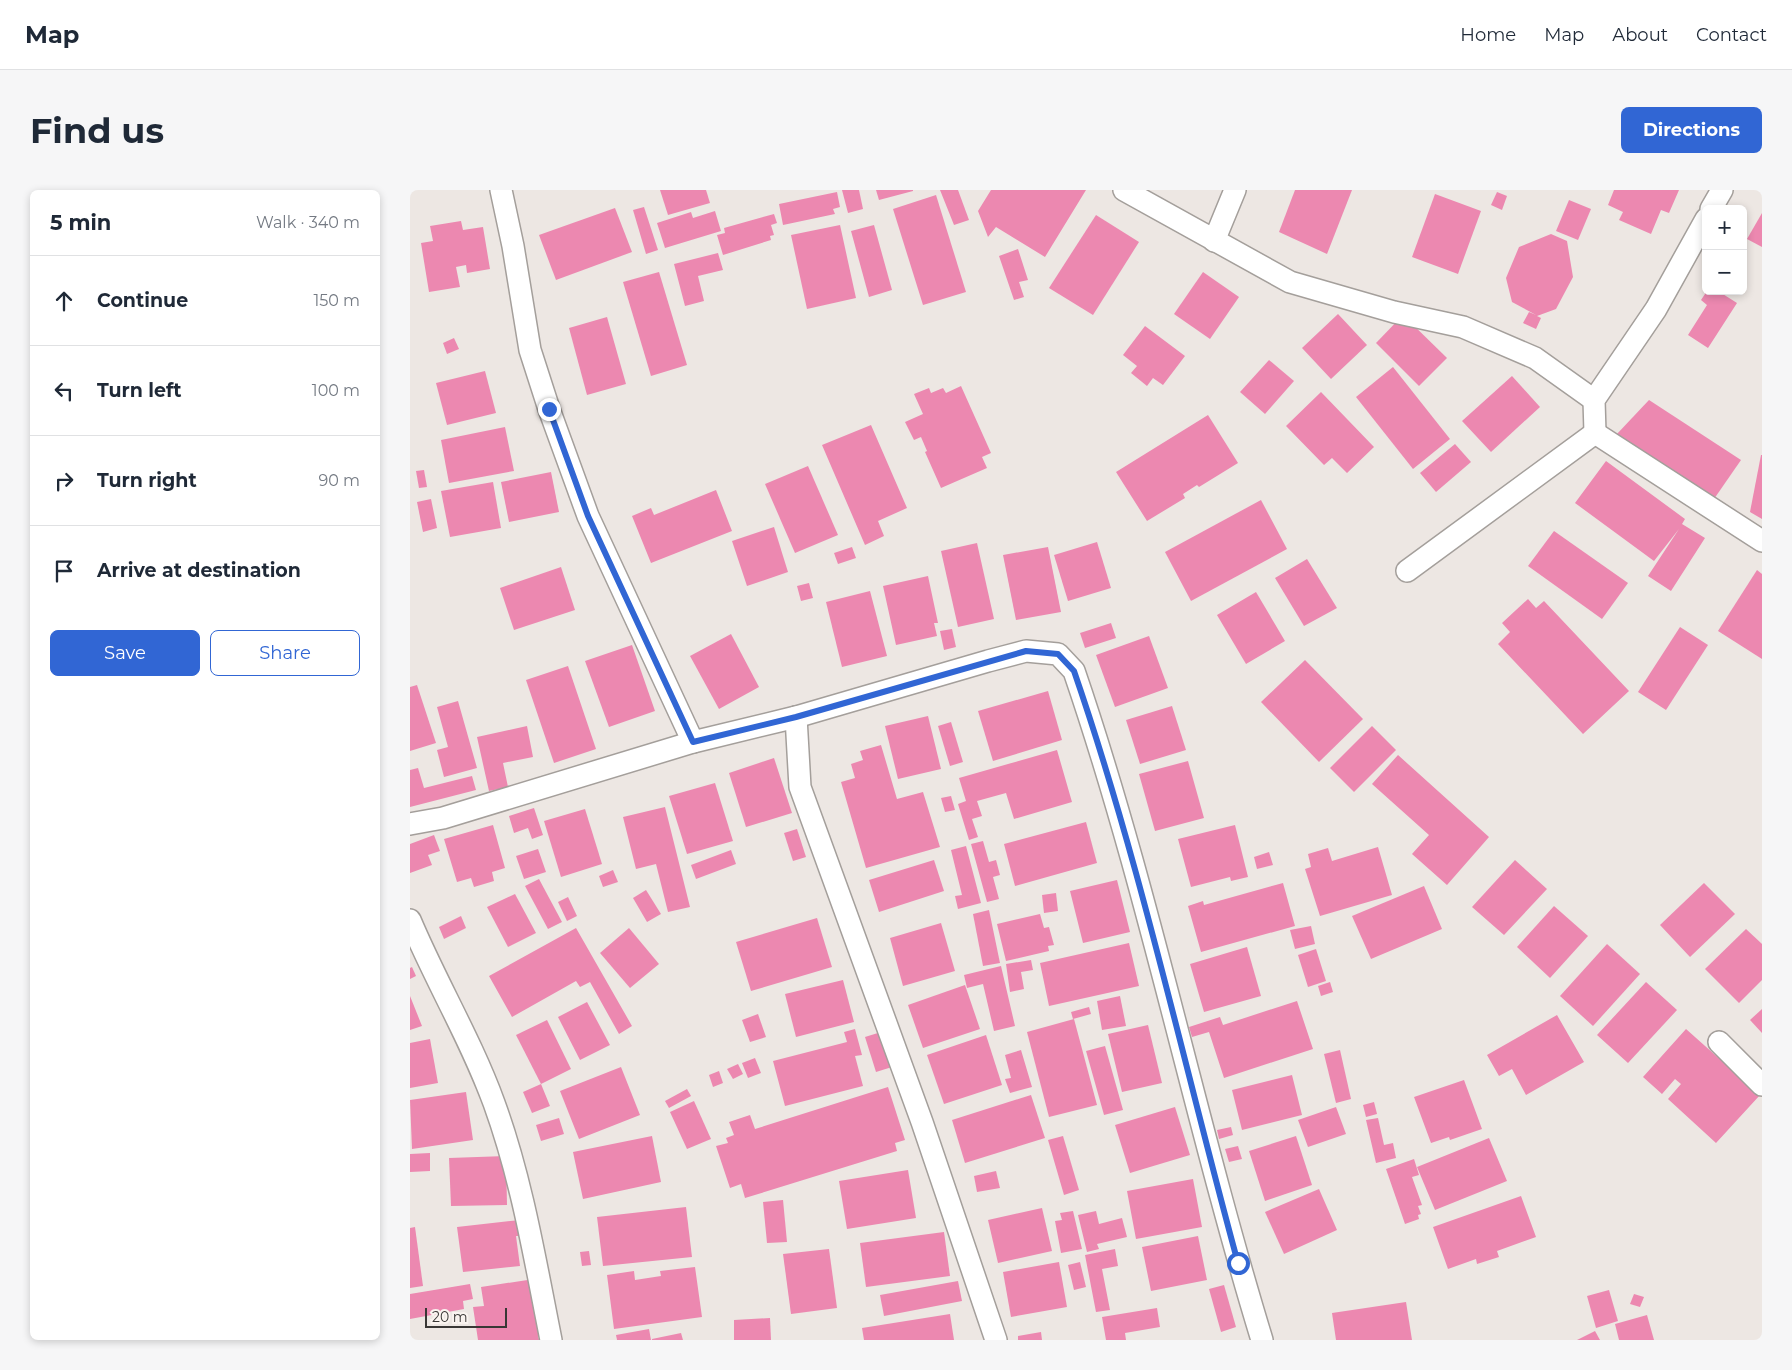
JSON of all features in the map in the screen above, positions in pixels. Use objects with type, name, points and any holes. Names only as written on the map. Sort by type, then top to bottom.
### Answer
[{"type":"street","points":[[501,190],[513,246],[530,350],[549,409],[592,525],[693,742]]},
{"type":"street","points":[[1124,190],[1290,282],[1394,312],[1463,326],[1535,358],[1594,400]]},
{"type":"street","points":[[1214,241],[1235,190]]},
{"type":"street","points":[[1713,205],[1722,190]]},
{"type":"street","points":[[1595,433],[1594,400],[1656,309],[1702,226]]},
{"type":"street","points":[[1595,433],[1762,541]]},
{"type":"street","points":[[1407,571],[1595,433]]},
{"type":"street","points":[[410,824],[442,818],[693,742],[796,717],[1026,651],[1058,654],[1074,671],[1135,864],[1202,1131],[1262,1340]]},
{"type":"street","points":[[796,717],[800,787],[922,1122],[996,1340]]},
{"type":"street","points":[[410,920],[430,968],[462,1030],[494,1102],[520,1181],[551,1340]]},
{"type":"street","points":[[1719,1042],[1762,1085]]},
{"type":"building","points":[[660,190],[706,190],[710,203],[668,215]]},
{"type":"building","points":[[842,190],[859,190],[863,209],[848,213]]},
{"type":"building","points":[[876,190],[913,190],[913,191],[879,200]]},
{"type":"building","points":[[940,190],[958,190],[969,220],[954,225]]},
{"type":"building","points":[[991,190],[1086,190],[1045,257],[996,227],[988,237],[978,211]]},
{"type":"building","points":[[1295,190],[1352,190],[1327,254],[1279,232]]},
{"type":"building","points":[[1614,190],[1679,190],[1669,213],[1661,210],[1651,234],[1619,220],[1623,212],[1608,205]]},
{"type":"building","points":[[837,192],[840,207],[833,209],[835,214],[783,225],[779,204]]},
{"type":"building","points":[[1497,192],[1507,196],[1502,210],[1491,205]]},
{"type":"building","points":[[1435,194],[1481,211],[1458,274],[1412,257]]},
{"type":"building","points":[[936,195],[966,292],[923,305],[893,209]]},
{"type":"building","points":[[1569,200],[1591,209],[1578,240],[1556,231]]},
{"type":"building","points":[[644,207],[658,250],[646,254],[633,210]]},
{"type":"building","points":[[615,208],[632,252],[556,280],[539,235]]},
{"type":"building","points":[[715,211],[721,231],[665,248],[657,223],[691,212],[693,218]]},
{"type":"building","points":[[1762,213],[1762,247],[1747,239]]},
{"type":"building","points":[[774,214],[777,223],[771,225],[774,235],[770,236],[771,240],[723,255],[717,235],[725,233],[724,228]]},
{"type":"building","points":[[1096,215],[1139,242],[1093,315],[1049,288]]},
{"type":"building","points":[[461,221],[463,230],[483,227],[490,269],[467,273],[466,265],[456,267],[460,287],[429,292],[421,243],[433,241],[430,226]]},
{"type":"building","points":[[840,225],[856,298],[807,309],[791,235]]},
{"type":"building","points":[[874,225],[892,290],[869,297],[851,231]]},
{"type":"building","points":[[1551,234],[1567,241],[1573,277],[1556,309],[1537,316],[1541,318],[1536,329],[1523,323],[1529,312],[1536,315],[1512,302],[1506,278],[1519,247]]},
{"type":"building","points":[[1018,249],[1028,280],[1019,282],[1024,297],[1014,300],[999,256]]},
{"type":"building","points":[[718,253],[723,270],[698,276],[704,301],[685,306],[674,264]]},
{"type":"building","points":[[659,272],[687,365],[651,376],[623,282]]},
{"type":"building","points":[[1203,272],[1239,297],[1210,339],[1174,314]]},
{"type":"building","points":[[1704,295],[1724,295],[1737,303],[1708,348],[1688,335],[1707,305],[1701,300]]},
{"type":"building","points":[[1338,314],[1367,345],[1331,379],[1302,348]]},
{"type":"building","points":[[1403,315],[1447,358],[1419,386],[1376,343]]},
{"type":"building","points":[[607,317],[626,384],[587,395],[569,328]]},
{"type":"building","points":[[1145,326],[1185,356],[1163,385],[1153,378],[1147,386],[1131,373],[1137,366],[1123,355]]},
{"type":"building","points":[[454,338],[459,349],[447,354],[443,343]]},
{"type":"building","points":[[1269,360],[1294,381],[1265,414],[1240,392]]},
{"type":"building","points":[[1393,367],[1450,439],[1413,469],[1356,397]]},
{"type":"building","points":[[485,371],[496,413],[447,425],[436,383]]},
{"type":"building","points":[[1512,376],[1540,407],[1491,452],[1462,421]]},
{"type":"building","points":[[961,386],[991,453],[982,457],[987,468],[941,488],[925,452],[927,451],[921,437],[914,440],[905,422],[923,414],[914,394],[929,388],[931,393],[943,388],[946,393]]},
{"type":"building","points":[[1321,392],[1374,447],[1347,473],[1332,458],[1324,465],[1286,426]]},
{"type":"building","points":[[1649,400],[1741,460],[1714,499],[1616,435]]},
{"type":"building","points":[[1208,415],[1238,463],[1199,487],[1197,485],[1183,494],[1185,498],[1147,521],[1116,472]]},
{"type":"building","points":[[871,425],[907,508],[878,521],[884,536],[865,545],[822,445]]},
{"type":"building","points":[[505,427],[514,471],[449,483],[441,440]]},
{"type":"building","points":[[1455,444],[1471,462],[1436,492],[1420,473]]},
{"type":"building","points":[[1762,455],[1762,519],[1750,512]]},
{"type":"building","points":[[1606,461],[1685,519],[1682,524],[1705,538],[1671,591],[1648,576],[1679,529],[1654,561],[1575,503]]},
{"type":"building","points":[[808,466],[838,535],[795,553],[765,484]]},
{"type":"building","points":[[424,470],[427,487],[419,488],[416,471]]},
{"type":"building","points":[[551,472],[559,512],[509,522],[501,482]]},
{"type":"building","points":[[493,482],[501,528],[450,537],[441,491]]},
{"type":"building","points":[[716,490],[732,531],[651,563],[632,516],[651,508],[654,515]]},
{"type":"building","points":[[431,499],[437,528],[423,532],[417,502]]},
{"type":"building","points":[[1261,500],[1287,549],[1191,601],[1165,552]]},
{"type":"building","points":[[774,527],[788,572],[747,586],[732,541]]},
{"type":"building","points":[[1554,531],[1628,583],[1602,619],[1528,566]]},
{"type":"building","points":[[1097,542],[1111,588],[1068,601],[1054,555]]},
{"type":"building","points":[[977,543],[994,619],[958,627],[941,551]]},
{"type":"building","points":[[852,547],[856,558],[838,564],[834,553]]},
{"type":"building","points":[[1048,547],[1061,612],[1016,620],[1003,555]]},
{"type":"building","points":[[1307,559],[1337,608],[1304,626],[1275,578]]},
{"type":"building","points":[[561,567],[575,610],[514,630],[500,588]]},
{"type":"building","points":[[1757,570],[1762,574],[1762,659],[1718,631]]},
{"type":"building","points":[[928,576],[938,623],[934,623],[937,636],[896,645],[883,586]]},
{"type":"building","points":[[809,583],[813,598],[801,601],[797,586]]},
{"type":"building","points":[[870,591],[887,656],[842,667],[826,602]]},
{"type":"building","points":[[1256,592],[1285,641],[1246,664],[1217,615]]},
{"type":"building","points":[[1528,599],[1536,608],[1544,601],[1629,691],[1583,734],[1498,644],[1510,632],[1502,623]]},
{"type":"building","points":[[1111,623],[1116,638],[1085,648],[1080,633]]},
{"type":"building","points":[[1680,627],[1708,645],[1666,710],[1638,692]]},
{"type":"building","points":[[952,629],[956,647],[944,650],[940,631]]},
{"type":"building","points":[[731,634],[759,687],[719,709],[690,656]]},
{"type":"building","points":[[1149,636],[1168,688],[1115,707],[1096,655]]},
{"type":"building","points":[[632,645],[655,711],[609,727],[585,661]]},
{"type":"building","points":[[1305,660],[1363,719],[1319,762],[1261,702]]},
{"type":"building","points":[[568,666],[596,749],[554,763],[526,680]]},
{"type":"building","points":[[417,685],[436,743],[410,751],[410,687]]},
{"type":"building","points":[[1048,691],[1062,740],[993,761],[978,711]]},
{"type":"building","points":[[458,701],[477,768],[444,777],[437,750],[448,747],[437,707]]},
{"type":"building","points":[[1172,706],[1186,750],[1140,764],[1126,720]]},
{"type":"building","points":[[928,716],[941,769],[898,779],[885,726]]},
{"type":"building","points":[[951,722],[963,762],[950,766],[938,726]]},
{"type":"building","points":[[527,726],[533,757],[503,763],[508,787],[489,791],[477,737]]},
{"type":"building","points":[[1372,726],[1396,750],[1354,792],[1330,768]]},
{"type":"building","points":[[881,745],[897,799],[923,792],[940,847],[866,868],[841,782],[855,778],[851,764],[863,760],[860,751]]},
{"type":"building","points":[[1057,750],[1072,802],[1014,819],[1006,793],[977,801],[982,816],[972,819],[978,837],[969,840],[958,804],[966,801],[959,778]]},
{"type":"building","points":[[1398,755],[1489,837],[1447,885],[1412,854],[1429,835],[1372,784]]},
{"type":"building","points":[[774,758],[792,813],[746,827],[729,773]]},
{"type":"building","points":[[1188,761],[1204,818],[1155,831],[1139,774]]},
{"type":"building","points":[[418,768],[424,788],[472,776],[476,790],[410,807],[410,770]]},
{"type":"building","points":[[715,783],[733,841],[687,854],[669,796]]},
{"type":"building","points":[[951,796],[955,810],[945,812],[941,798]]},
{"type":"building","points":[[665,807],[690,907],[668,912],[656,864],[636,869],[623,817]]},
{"type":"building","points":[[534,808],[543,835],[532,839],[528,828],[514,833],[509,816]]},
{"type":"building","points":[[585,809],[602,864],[561,877],[544,821]]},
{"type":"building","points":[[1086,822],[1097,863],[1015,886],[1004,844]]},
{"type":"building","points":[[493,825],[505,868],[492,872],[494,881],[474,887],[471,878],[457,882],[444,839]]},
{"type":"building","points":[[1235,825],[1248,877],[1231,881],[1230,877],[1191,887],[1178,839]]},
{"type":"building","points":[[797,829],[806,857],[793,861],[784,833]]},
{"type":"building","points":[[434,835],[440,851],[428,855],[432,865],[410,873],[410,844]]},
{"type":"building","points":[[983,841],[989,862],[996,860],[1000,875],[993,877],[999,899],[987,902],[971,844]]},
{"type":"building","points":[[966,846],[981,903],[958,909],[955,896],[962,895],[951,850]]},
{"type":"building","points":[[1378,847],[1392,895],[1320,916],[1305,869],[1311,867],[1308,854],[1328,848],[1332,861]]},
{"type":"building","points":[[538,849],[546,872],[524,879],[516,856]]},
{"type":"building","points":[[731,850],[736,864],[696,879],[691,865]]},
{"type":"building","points":[[1269,852],[1273,865],[1257,869],[1254,857]]},
{"type":"building","points":[[934,860],[944,891],[879,912],[869,880]]},
{"type":"building","points":[[1515,860],[1547,889],[1504,935],[1472,907]]},
{"type":"building","points":[[613,870],[618,882],[603,887],[599,876]]},
{"type":"building","points":[[539,879],[562,922],[548,929],[525,886]]},
{"type":"building","points":[[1117,880],[1130,932],[1083,943],[1070,891]]},
{"type":"building","points":[[1283,883],[1295,926],[1201,952],[1188,906],[1203,901],[1204,905]]},
{"type":"building","points":[[1704,883],[1735,914],[1690,957],[1660,925]]},
{"type":"building","points":[[1424,886],[1442,929],[1371,959],[1352,916]]},
{"type":"building","points":[[646,890],[661,914],[647,922],[633,898]]},
{"type":"building","points":[[1056,893],[1058,911],[1044,913],[1042,895]]},
{"type":"building","points":[[515,894],[536,933],[508,947],[487,907]]},
{"type":"building","points":[[568,897],[577,916],[567,921],[558,902]]},
{"type":"building","points":[[1554,906],[1588,936],[1550,978],[1517,947]]},
{"type":"building","points":[[989,910],[1000,963],[983,966],[973,914]]},
{"type":"building","points":[[1040,914],[1044,928],[1049,927],[1054,945],[1048,946],[1049,951],[1006,961],[997,924]]},
{"type":"building","points":[[461,916],[466,928],[444,939],[439,927]]},
{"type":"building","points":[[817,918],[832,967],[751,991],[736,942]]},
{"type":"building","points":[[941,923],[955,971],[903,986],[890,938]]},
{"type":"building","points":[[1311,926],[1315,944],[1295,949],[1290,930]]},
{"type":"building","points":[[576,928],[632,1026],[619,1034],[590,982],[580,987],[576,981],[512,1017],[489,976]]},
{"type":"building","points":[[629,928],[659,964],[630,988],[600,953]]},
{"type":"building","points":[[1746,929],[1762,944],[1762,980],[1739,1003],[1705,969]]},
{"type":"building","points":[[1129,943],[1139,986],[1049,1006],[1040,963]]},
{"type":"building","points":[[1607,944],[1640,974],[1593,1026],[1560,996]]},
{"type":"building","points":[[1247,947],[1261,996],[1204,1012],[1190,964]]},
{"type":"building","points":[[1316,949],[1326,981],[1308,987],[1298,955]]},
{"type":"building","points":[[1031,960],[1033,970],[1021,972],[1024,989],[1010,992],[1006,964]]},
{"type":"building","points":[[1001,966],[1015,1026],[994,1031],[983,984],[967,988],[964,975]]},
{"type":"building","points":[[412,967],[416,976],[410,979],[410,968]]},
{"type":"building","points":[[843,980],[854,1022],[796,1037],[785,994]]},
{"type":"building","points":[[1330,982],[1333,992],[1321,996],[1318,986]]},
{"type":"building","points":[[1646,982],[1677,1010],[1628,1063],[1597,1035]]},
{"type":"building","points":[[965,985],[980,1029],[923,1048],[908,1005]]},
{"type":"building","points":[[410,996],[422,1026],[410,1030]]},
{"type":"building","points":[[1120,996],[1126,1026],[1102,1030],[1097,1001]]},
{"type":"building","points":[[1297,1001],[1313,1049],[1224,1078],[1209,1032],[1192,1037],[1189,1027],[1220,1017],[1223,1025]]},
{"type":"building","points":[[587,1002],[610,1045],[580,1060],[558,1017]]},
{"type":"building","points":[[1089,1007],[1091,1014],[1073,1019],[1071,1012]]},
{"type":"building","points":[[1762,1009],[1762,1033],[1750,1020]]},
{"type":"building","points":[[758,1014],[766,1037],[750,1042],[742,1020]]},
{"type":"building","points":[[1557,1015],[1584,1062],[1526,1095],[1512,1069],[1499,1076],[1487,1055]]},
{"type":"building","points":[[1074,1019],[1097,1105],[1049,1117],[1027,1032]]},
{"type":"building","points":[[547,1020],[571,1069],[541,1084],[516,1035]]},
{"type":"building","points":[[1148,1025],[1162,1083],[1122,1092],[1108,1034]]},
{"type":"building","points":[[855,1029],[862,1055],[855,1056],[863,1086],[785,1106],[773,1061],[847,1042],[844,1032]]},
{"type":"building","points":[[1686,1029],[1760,1095],[1716,1143],[1668,1099],[1681,1084],[1675,1079],[1662,1094],[1643,1077]]},
{"type":"building","points":[[881,1032],[892,1067],[876,1072],[865,1037]]},
{"type":"building","points":[[986,1035],[1002,1085],[944,1104],[927,1055]]},
{"type":"building","points":[[430,1039],[438,1083],[410,1088],[410,1043]]},
{"type":"building","points":[[1105,1046],[1123,1110],[1104,1115],[1086,1051]]},
{"type":"building","points":[[1021,1050],[1032,1087],[1010,1093],[1005,1079],[1011,1078],[1005,1055]]},
{"type":"building","points":[[1340,1050],[1351,1099],[1336,1103],[1324,1054]]},
{"type":"building","points":[[755,1058],[761,1073],[748,1078],[742,1063]]},
{"type":"building","points":[[738,1064],[743,1074],[733,1079],[727,1069]]},
{"type":"building","points":[[621,1067],[640,1115],[579,1139],[560,1091]]},
{"type":"building","points":[[719,1071],[723,1083],[713,1087],[709,1075]]},
{"type":"building","points":[[1292,1075],[1302,1115],[1242,1130],[1232,1090]]},
{"type":"building","points":[[1464,1080],[1482,1129],[1450,1140],[1449,1137],[1431,1143],[1414,1097]]},
{"type":"building","points":[[541,1084],[550,1106],[532,1113],[523,1092]]},
{"type":"building","points":[[888,1087],[905,1140],[895,1143],[897,1151],[745,1198],[741,1184],[730,1188],[716,1146],[728,1143],[726,1138],[734,1135],[729,1122],[750,1115],[755,1129]]},
{"type":"building","points":[[687,1089],[691,1096],[669,1108],[665,1101]]},
{"type":"building","points":[[466,1092],[473,1140],[412,1149],[410,1100]]},
{"type":"building","points":[[1031,1095],[1045,1138],[965,1163],[952,1120]]},
{"type":"building","points":[[694,1101],[711,1139],[687,1149],[670,1112]]},
{"type":"building","points":[[1374,1102],[1377,1114],[1366,1117],[1363,1105]]},
{"type":"building","points":[[1175,1107],[1190,1155],[1130,1173],[1115,1125]]},
{"type":"building","points":[[1336,1107],[1346,1134],[1308,1147],[1298,1120]]},
{"type":"building","points":[[559,1118],[564,1134],[541,1141],[536,1125]]},
{"type":"building","points":[[1378,1118],[1384,1145],[1393,1143],[1396,1158],[1376,1163],[1366,1120]]},
{"type":"building","points":[[1231,1127],[1233,1135],[1219,1139],[1217,1130]]},
{"type":"building","points":[[652,1136],[661,1182],[583,1199],[573,1152]]},
{"type":"building","points":[[1063,1136],[1079,1190],[1064,1195],[1048,1140]]},
{"type":"building","points":[[1296,1136],[1312,1185],[1265,1201],[1249,1151]]},
{"type":"building","points":[[1489,1138],[1507,1181],[1435,1210],[1417,1167]]},
{"type":"building","points":[[1238,1146],[1242,1159],[1229,1162],[1225,1149]]},
{"type":"building","points":[[430,1153],[430,1171],[410,1172],[410,1154]]},
{"type":"building","points":[[506,1156],[507,1205],[451,1206],[449,1158]]},
{"type":"building","points":[[1414,1159],[1419,1175],[1412,1177],[1422,1205],[1418,1206],[1421,1214],[1418,1215],[1419,1219],[1405,1224],[1386,1169]]},
{"type":"building","points":[[908,1170],[916,1218],[847,1229],[839,1181]]},
{"type":"building","points":[[996,1171],[1000,1188],[977,1192],[974,1176]]},
{"type":"building","points":[[1193,1179],[1202,1227],[1136,1239],[1127,1191]]},
{"type":"building","points":[[1319,1189],[1337,1230],[1284,1254],[1265,1212]]},
{"type":"building","points":[[1521,1196],[1536,1237],[1497,1251],[1499,1257],[1477,1264],[1476,1259],[1448,1269],[1433,1227]]},
{"type":"building","points":[[783,1200],[787,1242],[767,1243],[763,1202]]},
{"type":"building","points":[[686,1207],[692,1257],[603,1266],[597,1217]]},
{"type":"building","points":[[1042,1208],[1052,1251],[998,1263],[988,1220]]},
{"type":"building","points":[[1073,1211],[1082,1249],[1061,1253],[1055,1221],[1062,1220],[1060,1213]]},
{"type":"building","points":[[1096,1211],[1099,1224],[1122,1218],[1127,1237],[1097,1244],[1099,1249],[1087,1252],[1078,1215]]},
{"type":"building","points":[[520,1220],[521,1236],[516,1236],[520,1266],[463,1272],[457,1227]]},
{"type":"building","points":[[415,1227],[423,1286],[410,1288],[410,1228]]},
{"type":"building","points":[[944,1232],[950,1276],[866,1287],[860,1243]]},
{"type":"building","points":[[1198,1236],[1207,1280],[1151,1291],[1142,1247]]},
{"type":"building","points":[[829,1249],[837,1308],[791,1314],[783,1254]]},
{"type":"building","points":[[1115,1249],[1118,1266],[1102,1269],[1110,1310],[1096,1312],[1085,1255]]},
{"type":"building","points":[[589,1251],[591,1265],[582,1266],[580,1252]]},
{"type":"building","points":[[1059,1262],[1067,1307],[1011,1317],[1003,1272]]},
{"type":"building","points":[[1080,1262],[1086,1287],[1074,1290],[1068,1265]]},
{"type":"building","points":[[695,1267],[702,1317],[614,1329],[607,1275],[634,1271],[635,1280],[661,1276],[660,1271]]},
{"type":"building","points":[[534,1279],[542,1336],[538,1336],[539,1340],[478,1340],[473,1307],[484,1306],[481,1287]]},
{"type":"building","points":[[958,1281],[962,1301],[884,1316],[880,1295]]},
{"type":"building","points":[[470,1284],[473,1299],[463,1301],[464,1309],[410,1319],[410,1294]]},
{"type":"building","points":[[1224,1285],[1236,1327],[1221,1332],[1209,1289]]},
{"type":"building","points":[[1609,1290],[1618,1321],[1596,1328],[1587,1296]]},
{"type":"building","points":[[1634,1294],[1644,1297],[1640,1307],[1630,1304]]},
{"type":"building","points":[[1406,1302],[1412,1340],[1336,1340],[1332,1313]]},
{"type":"building","points":[[1157,1308],[1160,1327],[1125,1333],[1126,1340],[1106,1340],[1102,1317]]},
{"type":"building","points":[[950,1314],[954,1340],[864,1340],[862,1328]]},
{"type":"building","points":[[1647,1315],[1654,1340],[1619,1340],[1615,1324]]},
{"type":"building","points":[[770,1318],[771,1340],[734,1340],[734,1320]]},
{"type":"building","points":[[649,1329],[651,1340],[617,1340],[616,1335]]},
{"type":"building","points":[[1595,1331],[1600,1340],[1577,1340]]},
{"type":"building","points":[[1041,1332],[1042,1340],[1018,1340],[1018,1336]]},
{"type":"building","points":[[681,1333],[683,1340],[652,1340],[652,1339]]},
{"type":"route","points":[[549,409],[588,516],[693,742],[796,717],[1026,651],[1058,654],[1074,671],[1135,864],[1202,1131],[1238,1263]]}]
